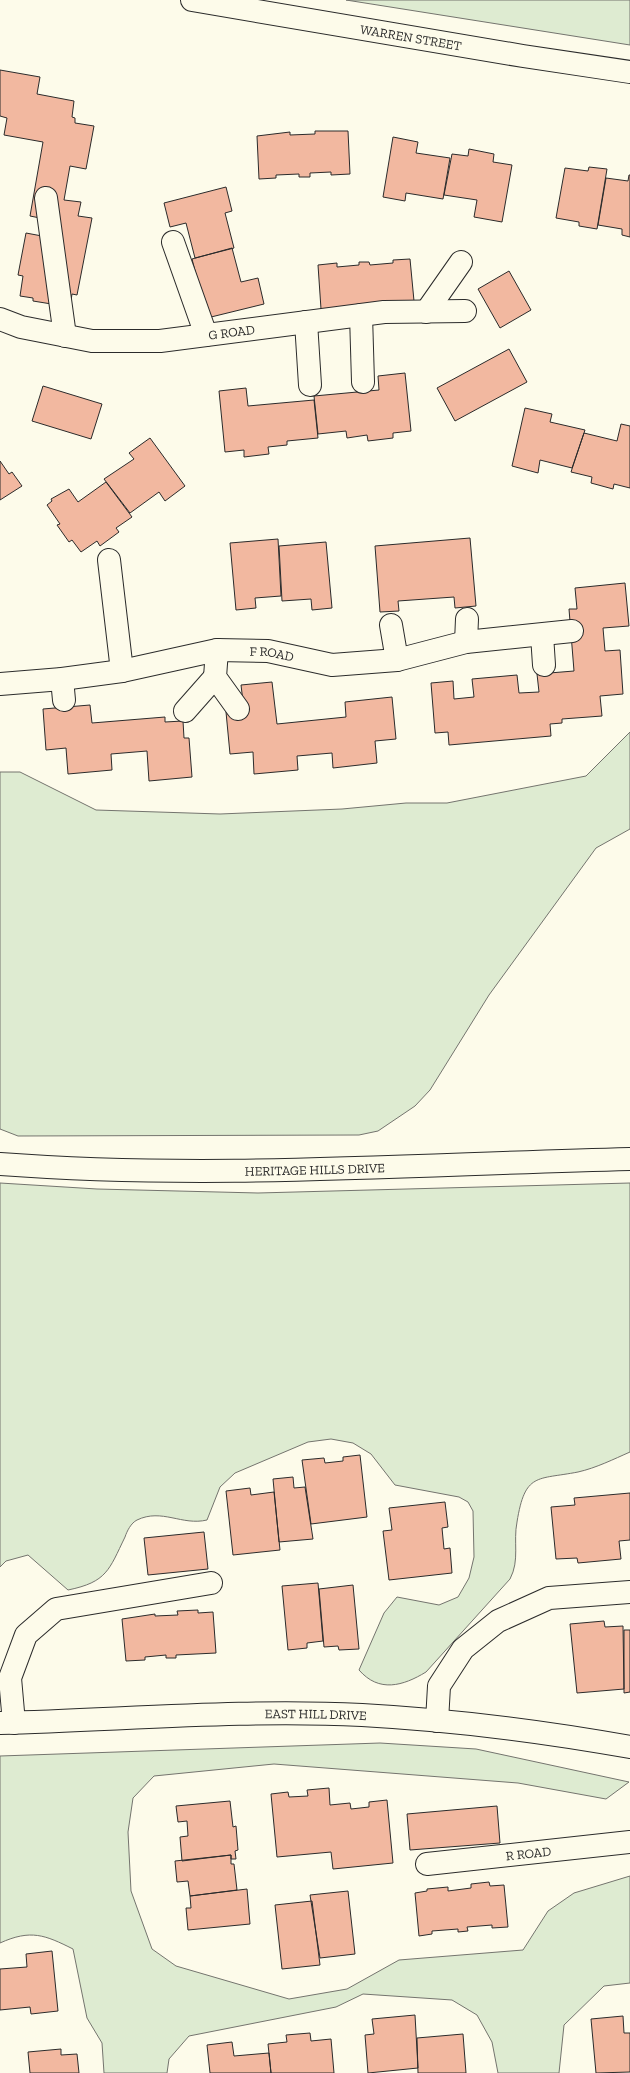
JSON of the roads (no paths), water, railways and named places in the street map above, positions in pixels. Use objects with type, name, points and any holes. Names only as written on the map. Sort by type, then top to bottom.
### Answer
[{"type":"street","name":"WARREN STREET","points":[[192,0],[523,56],[630,72]]},
{"type":"street","points":[[46,198],[65,336]]},
{"type":"street","points":[[173,242],[206,335]]},
{"type":"street","points":[[426,312],[461,262]]},
{"type":"street","name":"G ROAD","points":[[0,319],[21,327],[92,342],[160,341],[384,312],[465,312]]},
{"type":"street","points":[[361,315],[363,382]]},
{"type":"street","points":[[306,322],[310,385]]},
{"type":"street","points":[[109,560],[122,671]]},
{"type":"street","points":[[466,642],[467,619]]},
{"type":"street","points":[[391,625],[397,660]]},
{"type":"street","name":"F ROAD","points":[[0,684],[63,689],[122,671],[217,650],[268,651],[332,666],[397,660],[466,642],[572,631]]},
{"type":"street","points":[[542,634],[544,665]]},
{"type":"street","points":[[185,711],[215,677],[217,650]]},
{"type":"street","points":[[215,677],[238,709]]},
{"type":"street","name":"HERITAGE HILLS DRIVE","points":[[0,1164],[104,1171],[207,1172],[300,1171],[630,1159]]},
{"type":"street","points":[[7,1723],[10,1678],[26,1635],[56,1609],[211,1583]]},
{"type":"street","points":[[437,1721],[438,1686],[463,1649],[498,1621],[549,1598],[630,1592]]},
{"type":"street","name":"EAST HILL DRIVE","points":[[7,1723],[213,1714],[361,1715],[511,1729],[630,1747]]},
{"type":"street","name":"R ROAD","points":[[427,1864],[630,1842]]}]
